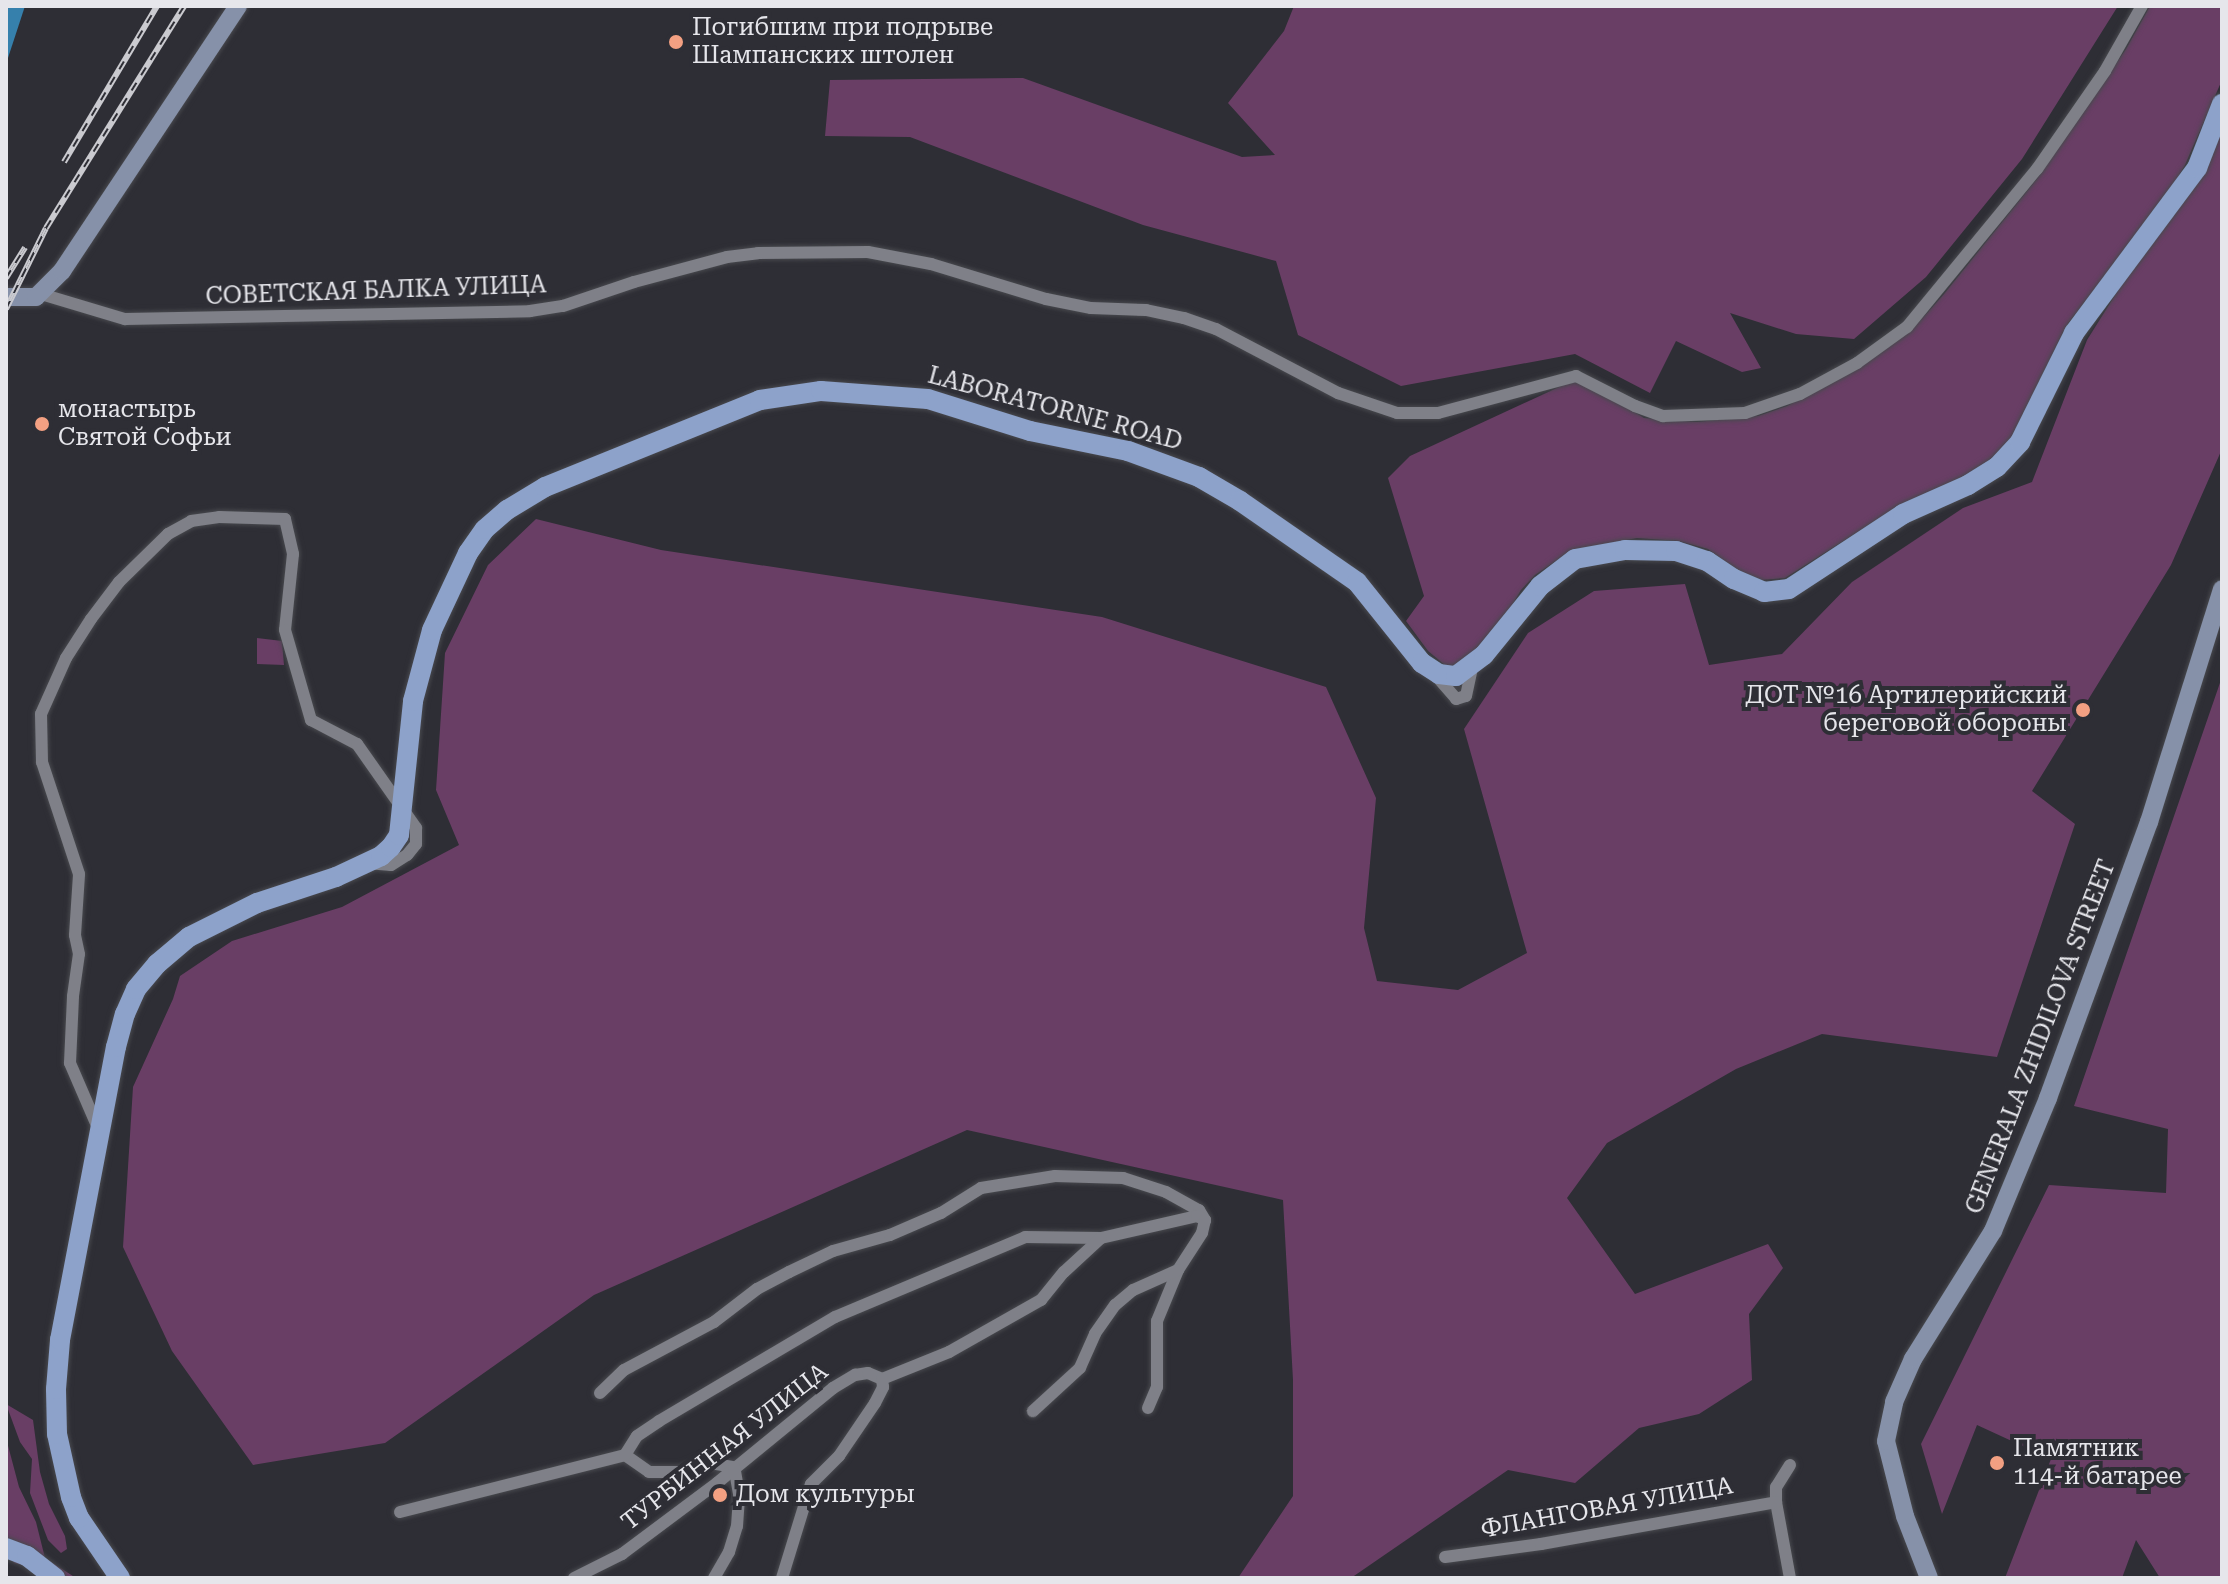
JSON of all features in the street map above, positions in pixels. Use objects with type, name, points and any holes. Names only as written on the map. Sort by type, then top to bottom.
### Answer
[{"type":"main road","points":[[6,297],[21,300],[41,294],[107,206],[238,6]]},
{"type":"main road","name":"LABORATORNE ROAD","points":[[120,1578],[79,1518],[57,1434],[60,1340],[99,1131],[125,1014],[136,989],[157,964],[189,937],[220,920],[367,863],[391,847],[399,835],[413,701],[432,630],[455,575],[485,529],[545,487],[760,400],[821,391],[928,399],[1030,431],[1128,451],[1199,477],[1240,501],[1357,582],[1430,669],[1448,676],[1472,667],[1520,606],[1575,559],[1625,550],[1676,551],[1707,561],[1734,579],[1764,592],[1789,589],[1903,514],[1968,485],[1997,467],[2020,442],[2074,333],[2197,168],[2222,104]]},
{"type":"main road","name":"GENERALA ZHIDILOVA STREET","points":[[1923,1575],[1886,1441],[1894,1402],[1913,1359],[1993,1231],[2048,1098],[2149,822],[2222,589]]},
{"type":"main road","points":[[6,1548],[27,1556],[55,1578]]},
{"type":"street","name":"СОВЕТСКАЯ БАЛКА УЛИЦА","points":[[41,294],[125,319],[530,311],[563,306],[634,282],[727,257],[758,253],[868,252],[931,264],[1046,299],[1091,308],[1146,310],[1184,318],[1216,329],[1338,393],[1397,413],[1438,413],[1541,388],[1576,376],[1635,406],[1663,416],[1745,413],[1800,394],[1857,363],[1907,327],[2037,169],[2105,71],[2142,6]]},
{"type":"street","points":[[99,1131],[70,1063],[73,996],[79,954],[75,935],[79,874],[42,762],[41,714],[66,658],[119,582],[168,534],[191,521],[219,517],[285,519],[293,554],[285,630],[311,720],[357,744],[403,802]]},
{"type":"street","points":[[600,1393],[624,1370],[714,1322],[768,1283],[833,1251],[890,1235],[941,1213],[981,1188],[1055,1176],[1123,1178],[1166,1192],[1199,1210],[1204,1230],[1178,1270],[1157,1321],[1157,1387],[1148,1408]]},
{"type":"street","points":[[400,1512],[625,1455],[637,1436],[659,1421],[835,1317],[1025,1237],[1101,1238],[1201,1218]]},
{"type":"street","name":"ТУРБИННАЯ УЛИЦА","points":[[574,1578],[622,1554],[855,1375],[868,1373],[882,1379],[949,1352],[1041,1300],[1064,1272],[1101,1238]]},
{"type":"street","points":[[1033,1411],[1080,1368],[1095,1334],[1115,1305],[1133,1290],[1178,1270]]},
{"type":"street","points":[[782,1578],[811,1484],[839,1456],[875,1403],[883,1387],[882,1379]]},
{"type":"street","points":[[625,1455],[649,1472],[682,1472],[705,1462],[734,1467],[739,1494],[737,1526],[729,1552],[714,1578]]},
{"type":"street","points":[[1790,1465],[1776,1487],[1790,1578]]},
{"type":"street","name":"ФЛАНГОВАЯ УЛИЦА","points":[[1445,1557],[1541,1544],[1776,1502]]},
{"type":"shaded area","points":[[1294,6],[2118,6],[2022,159],[1926,277],[1854,339],[1796,334],[1730,313],[1761,368],[1742,372],[1676,341],[1650,393],[1575,354],[1401,386],[1298,335],[1276,261],[1143,225],[910,137],[825,136],[830,80],[1023,78],[1242,157],[1275,155],[1228,103],[1284,31]]},
{"type":"shaded area","points":[[2150,6],[2222,6],[2222,80],[2185,165],[2168,194],[2066,326],[2011,439],[1993,459],[1980,469],[1878,519],[1785,578],[1761,580],[1736,569],[1708,549],[1679,541],[1637,538],[1572,550],[1535,575],[1521,590],[1486,649],[1459,666],[1446,666],[1428,651],[1406,621],[1424,596],[1388,478],[1410,456],[1572,381],[1606,394],[1644,418],[1697,422],[1758,416],[1787,406],[1851,372],[1912,330],[1944,294],[2040,175],[2126,49]]},
{"type":"shaded area","points":[[2222,106],[2222,449],[2171,565],[2032,791],[2075,824],[1997,1057],[1822,1034],[1736,1069],[1607,1143],[1567,1198],[1635,1294],[1768,1244],[1783,1268],[1749,1314],[1752,1380],[1699,1414],[1639,1428],[1575,1483],[1508,1470],[1351,1578],[1238,1578],[1293,1496],[1293,1380],[1283,1200],[967,1130],[594,1295],[385,1443],[253,1465],[172,1351],[123,1247],[133,1087],[173,999],[180,976],[232,941],[342,907],[459,845],[436,790],[445,653],[488,565],[536,519],[661,550],[1102,617],[1326,687],[1376,798],[1364,928],[1377,981],[1458,990],[1527,953],[1464,729],[1528,633],[1594,591],[1685,584],[1709,665],[1782,654],[1852,582],[1963,508],[2032,482],[2087,340],[2199,161]]},
{"type":"shaded area","points":[[257,638],[282,641],[284,665],[257,664]]},
{"type":"shaded area","points":[[2222,677],[2222,1578],[2160,1578],[2136,1540],[2122,1578],[2005,1578],[2051,1459],[1977,1425],[1942,1514],[1921,1444],[2049,1185],[2166,1193],[2168,1129],[2074,1106]]},
{"type":"shaded area","points":[[6,1404],[33,1420],[40,1472],[49,1504],[65,1536],[67,1549],[61,1553],[48,1540],[30,1493],[32,1459],[20,1442]]},
{"type":"shaded area","points":[[6,1438],[19,1487],[36,1522],[45,1558],[76,1578],[44,1578],[34,1568],[14,1563],[6,1547]]},
{"type":"water","points":[[6,6],[25,6],[6,64]]},
{"type":"railway","points":[[64,162],[157,6]]},
{"type":"railway","points":[[6,309],[46,228],[184,6]]},
{"type":"railway","points":[[6,278],[25,247]]},
{"type":"place","name":"Погибшим при подрыве Шампанских штолен","points":[[676,42]]},
{"type":"place","name":"монастырь Святой Софьи","points":[[42,424]]},
{"type":"place","name":"ДОТ №16 Артилерийский береговой обороны","points":[[2083,710]]},
{"type":"place","name":"Памятник 114-й батарее","points":[[1997,1463]]},
{"type":"place","name":"Дом культуры","points":[[720,1495]]}]
